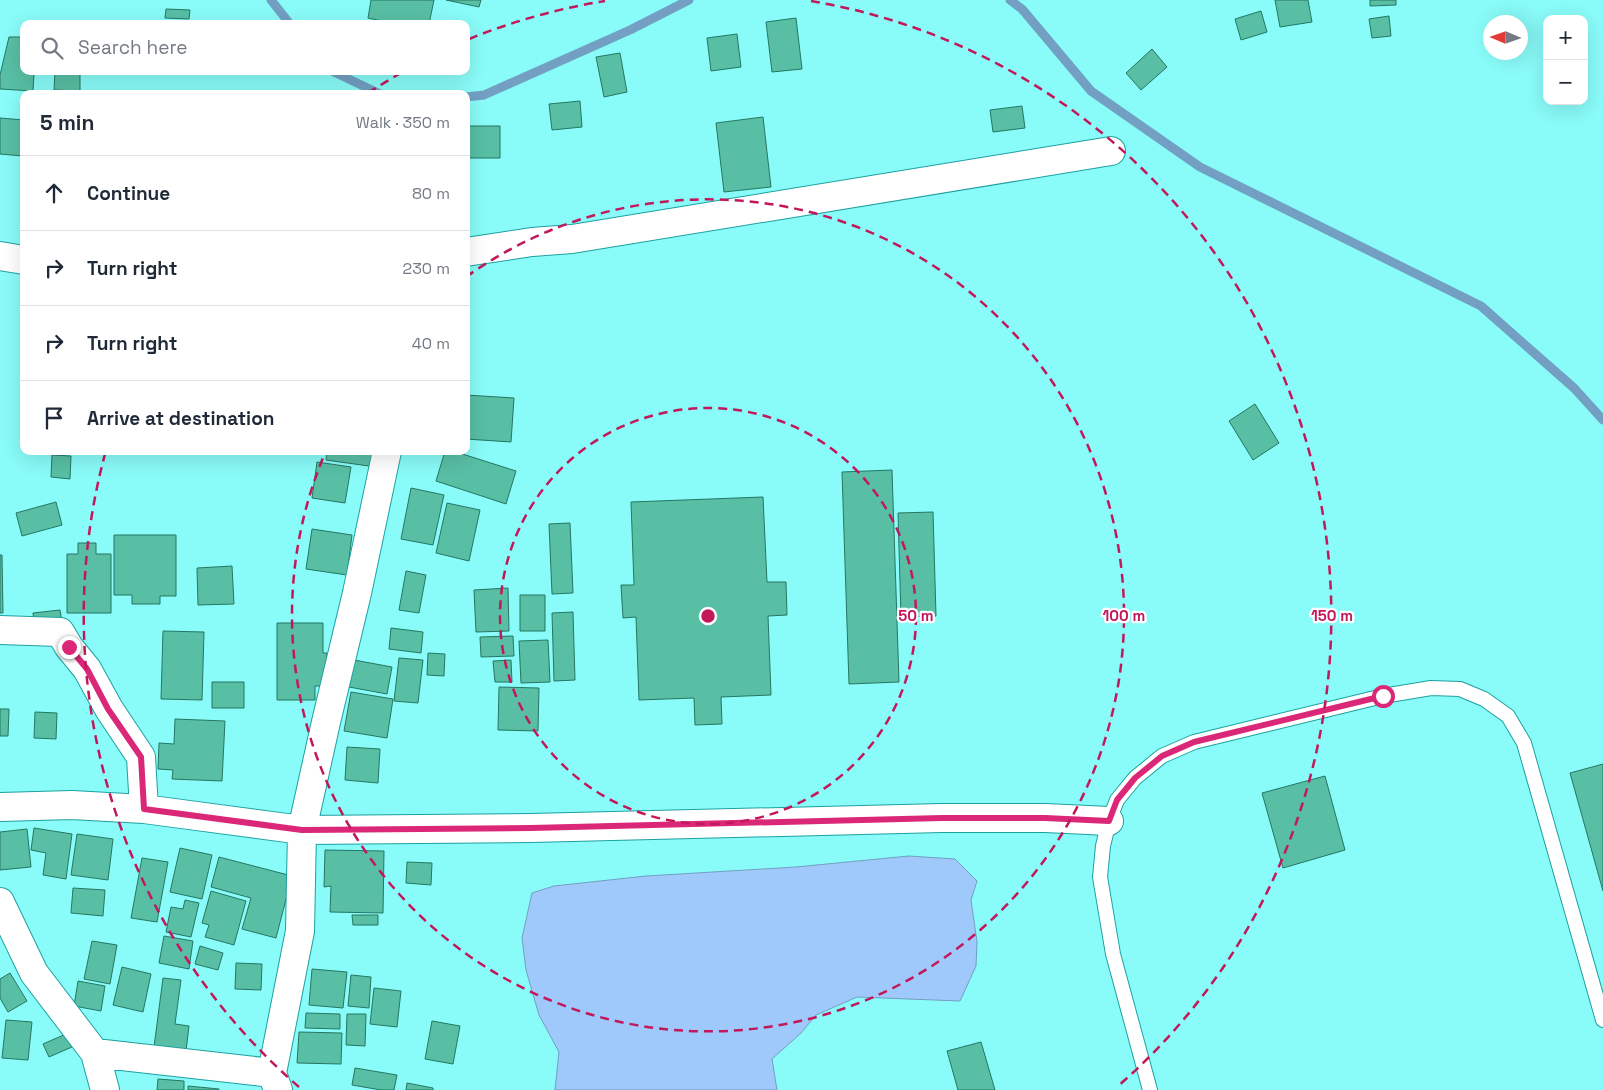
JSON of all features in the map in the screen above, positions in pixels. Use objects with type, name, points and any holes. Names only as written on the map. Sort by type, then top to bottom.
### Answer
[{"type":"street","points":[[470,251],[532,242],[572,239],[1111,150]]},
{"type":"street","points":[[0,256],[20,259]]},
{"type":"street","points":[[95,1053],[275,1081],[300,931],[302,830],[387,455]]},
{"type":"street","points":[[0,630],[60,632],[69,647],[87,669],[108,709],[141,757],[144,809]]},
{"type":"street","points":[[0,808],[72,806],[144,809],[302,830],[531,828],[942,818],[1045,818],[1109,821]]},
{"type":"street","points":[[0,902],[34,973],[95,1053],[105,1090]]},
{"type":"lane","points":[[1150,1090],[1113,954],[1100,877],[1103,846],[1109,821],[1117,800],[1135,778],[1162,756],[1194,742],[1383,696],[1431,688],[1460,689],[1484,699],[1508,716],[1524,743],[1603,1020]]},
{"type":"water","points":[[909,856],[955,859],[977,881],[971,900],[977,942],[976,966],[960,1001],[857,997],[816,1015],[801,1033],[772,1059],[777,1090],[555,1090],[559,1052],[539,1015],[526,970],[522,938],[532,893],[554,886],[646,876],[796,867]]},
{"type":"building","points":[[371,0],[434,0],[430,20],[377,20],[368,18]]},
{"type":"building","points":[[446,0],[481,0],[479,7]]},
{"type":"building","points":[[1275,0],[1308,0],[1312,22],[1280,27]]},
{"type":"building","points":[[1370,0],[1396,0],[1396,5],[1370,6]]},
{"type":"building","points":[[166,9],[190,10],[189,19],[165,18]]},
{"type":"building","points":[[1261,11],[1267,32],[1241,40],[1235,19]]},
{"type":"building","points":[[1389,16],[1391,36],[1372,38],[1369,19]]},
{"type":"building","points":[[796,18],[802,69],[772,72],[766,22]]},
{"type":"building","points":[[737,34],[741,67],[711,71],[707,38]]},
{"type":"building","points":[[9,37],[20,37],[20,75],[34,75],[33,90],[0,89],[0,75]]},
{"type":"building","points":[[1152,49],[1167,67],[1141,90],[1126,73]]},
{"type":"building","points":[[620,53],[627,92],[604,97],[596,57]]},
{"type":"building","points":[[55,75],[80,75],[80,90],[54,90]]},
{"type":"building","points":[[580,101],[582,127],[552,130],[549,104]]},
{"type":"building","points":[[1022,106],[1025,128],[993,132],[990,110]]},
{"type":"building","points":[[763,117],[771,187],[724,192],[716,123]]},
{"type":"building","points":[[0,118],[20,120],[20,156],[0,154]]},
{"type":"building","points":[[470,126],[500,126],[500,158],[470,158]]},
{"type":"building","points":[[470,395],[514,398],[511,442],[470,439]]},
{"type":"building","points":[[1255,404],[1279,443],[1253,460],[1229,421]]},
{"type":"building","points":[[52,455],[71,456],[70,479],[51,477]]},
{"type":"building","points":[[327,455],[378,455],[376,467],[326,460]]},
{"type":"building","points":[[444,455],[466,455],[516,471],[506,504],[436,481]]},
{"type":"building","points":[[317,462],[351,467],[345,503],[312,498]]},
{"type":"building","points":[[892,470],[899,682],[849,684],[842,472]]},
{"type":"building","points":[[411,488],[444,495],[433,545],[401,539]]},
{"type":"building","points":[[763,497],[767,582],[786,582],[787,615],[768,616],[771,695],[721,697],[722,724],[695,725],[694,698],[639,700],[636,617],[623,618],[621,585],[634,585],[631,502]]},
{"type":"building","points":[[56,502],[62,525],[22,536],[16,513]]},
{"type":"building","points":[[447,503],[480,510],[469,561],[436,553]]},
{"type":"building","points":[[933,512],[936,616],[901,617],[898,513]]},
{"type":"building","points":[[570,523],[573,593],[552,594],[549,524]]},
{"type":"building","points":[[312,529],[352,535],[347,575],[306,569]]},
{"type":"building","points":[[114,535],[176,535],[176,596],[160,596],[160,604],[132,604],[132,595],[114,595]]},
{"type":"building","points":[[78,543],[96,543],[96,554],[111,554],[111,613],[67,613],[67,554],[78,554]]},
{"type":"building","points":[[0,555],[2,555],[3,613],[0,613]]},
{"type":"building","points":[[232,566],[234,604],[198,605],[197,568]]},
{"type":"building","points":[[406,571],[426,575],[419,613],[399,610]]},
{"type":"building","points":[[508,588],[509,631],[476,632],[474,590]]},
{"type":"building","points":[[520,595],[545,595],[545,631],[520,631]]},
{"type":"building","points":[[60,610],[63,627],[35,630],[33,613]]},
{"type":"building","points":[[573,612],[575,680],[554,681],[552,613]]},
{"type":"building","points":[[277,623],[323,623],[323,653],[327,653],[327,686],[315,686],[315,700],[277,700]]},
{"type":"building","points":[[391,628],[423,632],[421,653],[389,649]]},
{"type":"building","points":[[163,631],[204,632],[202,700],[161,699]]},
{"type":"building","points":[[513,636],[514,656],[481,657],[480,637]]},
{"type":"building","points":[[548,640],[550,682],[521,683],[519,641]]},
{"type":"building","points":[[428,653],[445,654],[444,676],[427,675]]},
{"type":"building","points":[[399,658],[423,660],[418,703],[394,701]]},
{"type":"building","points":[[354,660],[392,667],[387,694],[349,687]]},
{"type":"building","points":[[511,660],[512,682],[495,682],[493,661]]},
{"type":"building","points":[[212,682],[244,682],[244,708],[212,708]]},
{"type":"building","points":[[499,687],[539,688],[538,731],[498,730]]},
{"type":"building","points":[[351,692],[393,699],[387,738],[344,731]]},
{"type":"building","points":[[0,709],[9,709],[8,736],[0,736]]},
{"type":"building","points":[[35,712],[57,713],[56,739],[34,738]]},
{"type":"building","points":[[175,719],[225,721],[222,781],[172,779],[173,770],[158,769],[159,743],[174,744]]},
{"type":"building","points":[[347,747],[380,749],[378,783],[345,780]]},
{"type":"building","points":[[1603,764],[1603,891],[1570,773]]},
{"type":"building","points":[[1325,776],[1345,850],[1283,868],[1262,793]]},
{"type":"building","points":[[34,828],[72,834],[66,879],[43,875],[46,853],[31,850]]},
{"type":"building","points":[[27,829],[31,867],[0,870],[0,832]]},
{"type":"building","points":[[77,834],[113,839],[108,880],[71,875]]},
{"type":"building","points":[[180,848],[212,855],[202,899],[170,892]]},
{"type":"building","points":[[325,850],[384,851],[383,913],[330,912],[331,886],[324,887]]},
{"type":"building","points":[[219,857],[292,876],[276,938],[242,929],[251,898],[211,887]]},
{"type":"building","points":[[142,858],[168,862],[157,922],[131,918]]},
{"type":"building","points":[[407,862],[432,863],[431,885],[406,883]]},
{"type":"building","points":[[73,888],[105,890],[103,916],[71,913]]},
{"type":"building","points":[[211,891],[246,901],[234,945],[205,937],[209,925],[202,923]]},
{"type":"building","points":[[185,900],[199,903],[191,937],[166,932],[171,907],[183,909]]},
{"type":"building","points":[[352,915],[378,915],[378,925],[353,925]]},
{"type":"building","points":[[164,936],[193,941],[189,969],[159,963]]},
{"type":"building","points":[[92,941],[117,945],[110,984],[84,979]]},
{"type":"building","points":[[200,946],[223,953],[218,970],[195,964]]},
{"type":"building","points":[[236,963],[262,964],[261,990],[235,989]]},
{"type":"building","points":[[122,967],[151,974],[143,1012],[113,1005]]},
{"type":"building","points":[[312,969],[347,972],[343,1008],[309,1005]]},
{"type":"building","points":[[10,973],[27,1001],[8,1012],[0,998],[0,979]]},
{"type":"building","points":[[351,975],[371,977],[369,1008],[348,1006]]},
{"type":"building","points":[[163,978],[181,980],[175,1024],[189,1026],[186,1051],[154,1047]]},
{"type":"building","points":[[78,981],[105,986],[101,1011],[74,1006]]},
{"type":"building","points":[[374,988],[401,991],[397,1027],[370,1024]]},
{"type":"building","points":[[306,1013],[340,1014],[340,1029],[305,1028]]},
{"type":"building","points":[[347,1014],[366,1014],[365,1046],[346,1045]]},
{"type":"building","points":[[6,1020],[32,1022],[28,1060],[2,1058]]},
{"type":"building","points":[[432,1021],[460,1026],[453,1064],[425,1059]]},
{"type":"building","points":[[299,1032],[342,1033],[341,1064],[297,1063]]},
{"type":"building","points":[[66,1034],[72,1047],[49,1057],[43,1044]]},
{"type":"building","points":[[981,1042],[995,1090],[958,1090],[947,1051]]},
{"type":"building","points":[[355,1068],[397,1075],[394,1090],[381,1090],[352,1085]]},
{"type":"building","points":[[158,1079],[184,1081],[184,1090],[157,1090]]},
{"type":"building","points":[[407,1083],[433,1088],[433,1090],[406,1090]]},
{"type":"building","points":[[188,1086],[219,1089],[219,1090],[188,1090]]},
{"type":"waterway","points":[[271,0],[287,20]]},
{"type":"waterway","points":[[470,97],[484,95],[630,30],[689,0]]},
{"type":"waterway","points":[[1010,0],[1022,9],[1091,91],[1200,167],[1481,306],[1574,388],[1603,420]]},
{"type":"waterway","points":[[340,75],[372,90]]},
{"type":"route","points":[[69,647],[87,669],[108,709],[141,757],[144,809],[302,830],[531,828],[942,818],[1045,818],[1109,821],[1117,800],[1135,778],[1162,756],[1194,742],[1383,696]]}]
